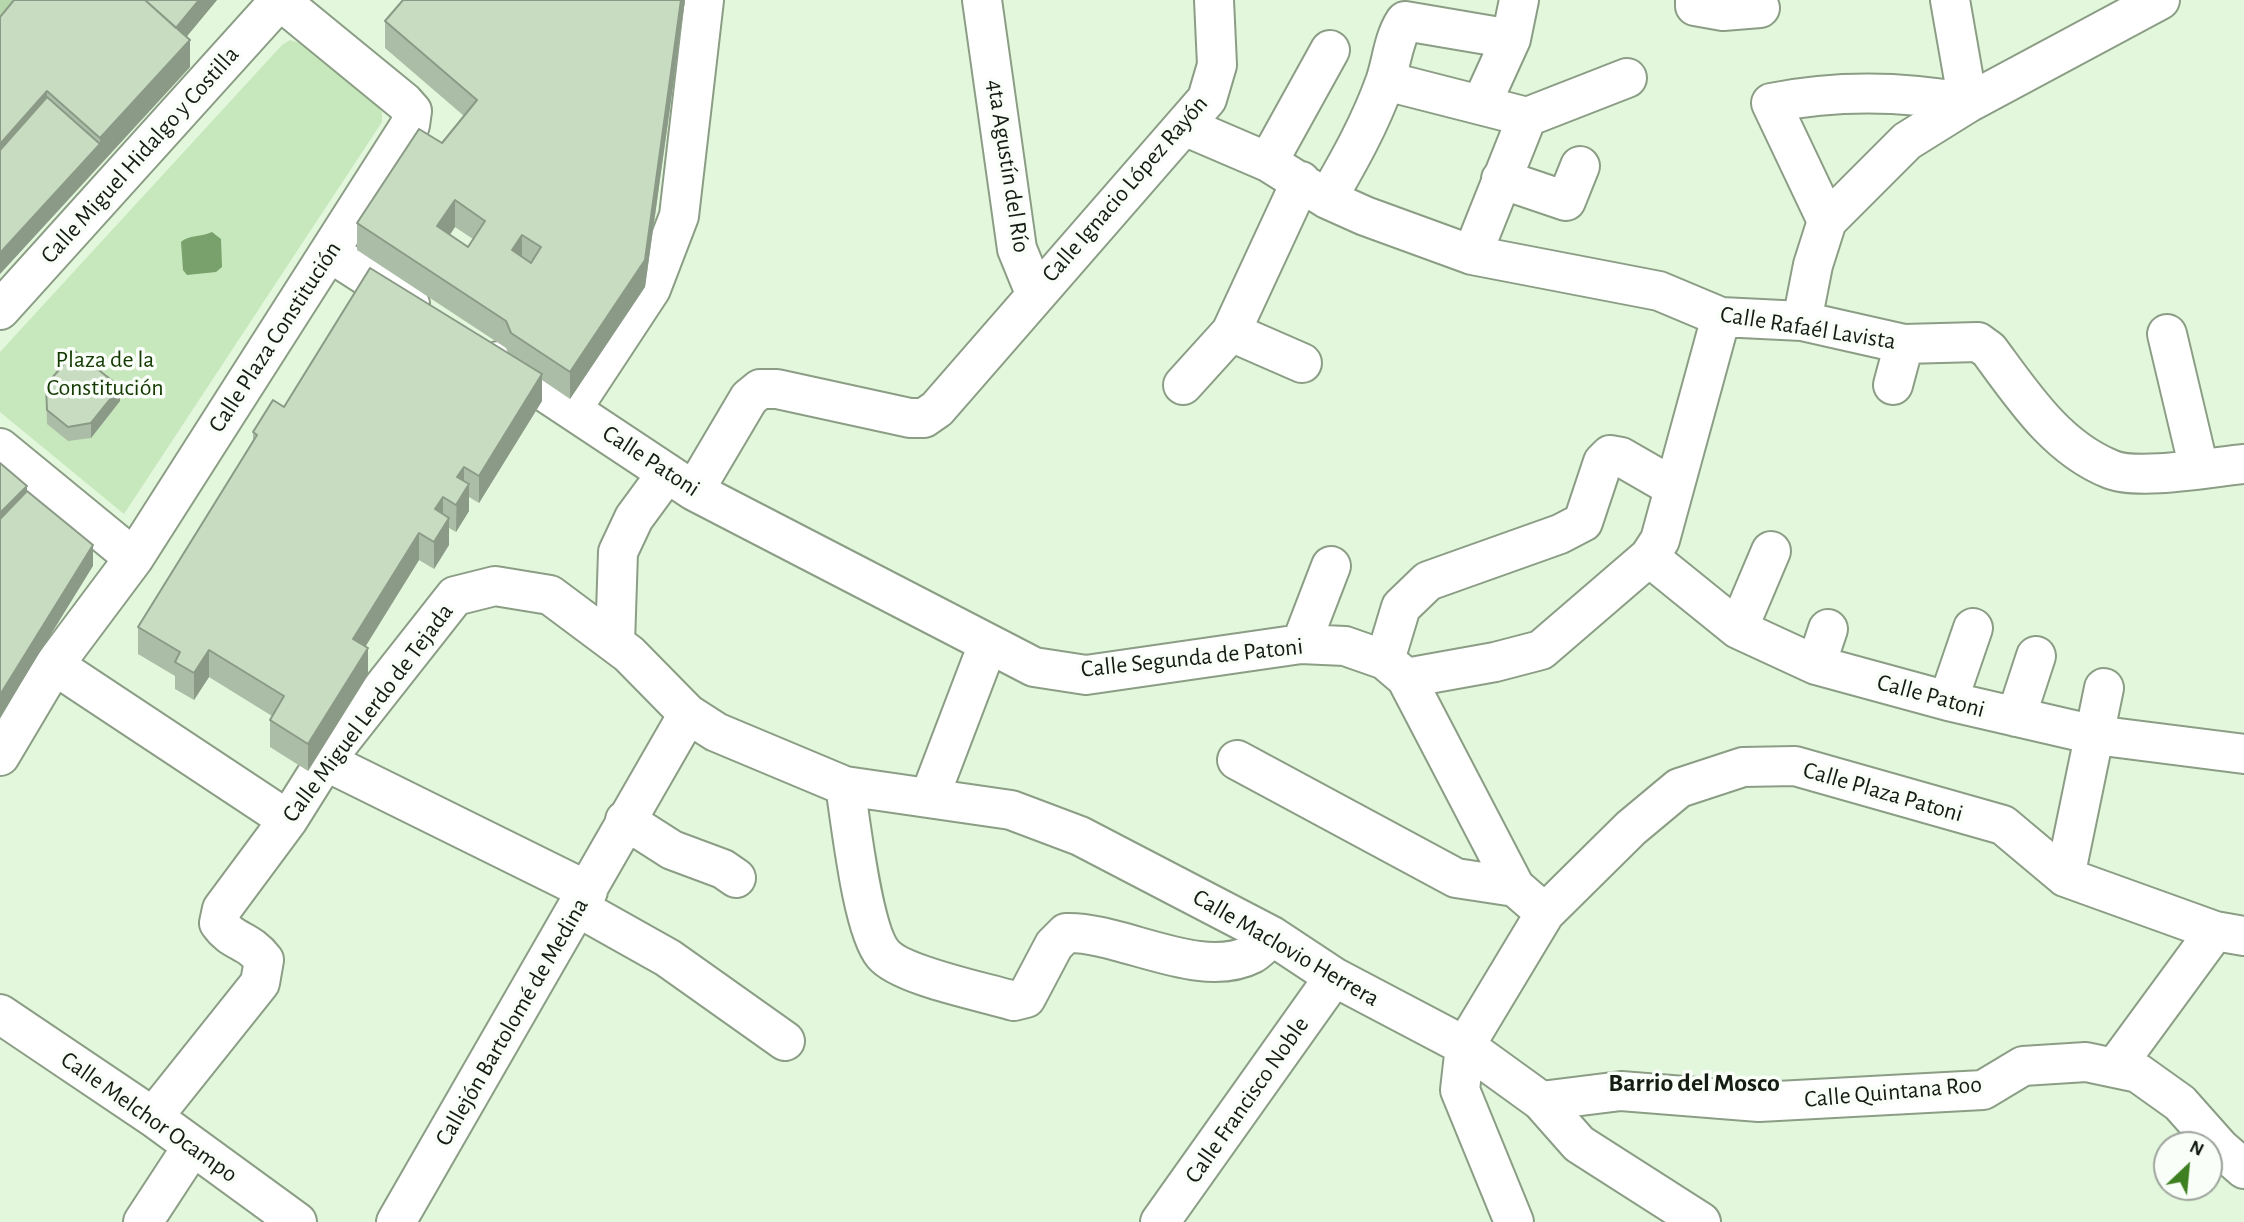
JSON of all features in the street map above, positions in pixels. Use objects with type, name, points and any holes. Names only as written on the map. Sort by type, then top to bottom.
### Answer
[{"type":"street","name":"Calle Plaza Constitución","points":[[0,755],[54,665],[134,558],[411,125],[412,111],[404,102],[282,0]]},
{"type":"street","name":"Calle Miguel Hidalgo y Costilla","points":[[0,310],[282,0]]},
{"type":"street","points":[[572,409],[651,289],[679,216],[704,0]]},
{"type":"street","name":"4ta Agustín del Río","points":[[982,0],[1017,249],[1035,293]]},
{"type":"street","name":"Calle Ignacio López Rayón","points":[[1035,293],[1207,99],[1217,65],[1214,0]]},
{"type":"street","points":[[1481,105],[1511,39],[1519,0]]},
{"type":"street","points":[[1950,0],[1968,103]]},
{"type":"street","points":[[1802,321],[1813,265],[1827,221],[1907,141],[1968,103],[2160,0]]},
{"type":"street","points":[[1695,3],[1723,11],[1760,8]]},
{"type":"street","points":[[1184,385],[1231,332],[1314,190],[1360,143],[1386,81],[1399,30],[1405,21],[1511,39]]},
{"type":"street","points":[[1268,162],[1330,50]]},
{"type":"street","points":[[1386,81],[1527,117],[1627,78]]},
{"type":"street","points":[[1827,221],[1771,103],[1819,93],[1932,96],[1968,103]]},
{"type":"street","points":[[1472,255],[1527,117]]},
{"type":"street","name":"Calle Rafaél Lavista","points":[[1184,126],[1268,162],[1365,216],[1472,255],[1659,291],[1721,317],[1802,321],[1904,344],[1978,342],[1989,350],[2053,433],[2112,470],[2155,473],[2244,464]]},
{"type":"street","points":[[1501,179],[1566,201],[1580,166]]},
{"type":"street","points":[[329,252],[437,322]]},
{"type":"street","points":[[615,643],[618,552],[634,518],[680,482],[760,389],[777,389],[910,418],[924,418],[937,409],[1035,293]]},
{"type":"street","points":[[1649,557],[1660,540],[1721,317]]},
{"type":"street","points":[[1231,332],[1302,363]]},
{"type":"street","points":[[2167,334],[2199,469]]},
{"type":"street","name":"Calle Patoni","points":[[471,344],[680,482],[988,644]]},
{"type":"street","points":[[1893,386],[1904,344]]},
{"type":"street","points":[[0,448],[134,558]]},
{"type":"street","points":[[1545,913],[1515,887],[1395,669],[1401,607],[1428,581],[1560,534],[1583,522],[1603,462],[1610,455],[1620,457],[1673,486]]},
{"type":"street","points":[[1738,629],[1771,551]]},
{"type":"street","name":"Calle Patoni","points":[[1649,557],[1738,629],[1816,665],[1948,701],[2095,736],[2244,754]]},
{"type":"street","name":"Calle Segunda de Patoni","points":[[988,644],[1034,667],[1086,675],[1300,644],[1345,646],[1395,669],[1495,662],[1541,650],[1649,557]]},
{"type":"street","points":[[1300,644],[1331,566]]},
{"type":"street","name":"Calle Miguel Lerdo de Tejada","points":[[153,1117],[260,983],[264,960],[253,946],[228,936],[219,923],[222,909],[288,820],[326,761],[455,596],[495,586],[550,595],[615,643],[688,715],[716,732],[845,786],[930,796]]},
{"type":"street","points":[[1948,701],[1973,628]]},
{"type":"street","points":[[1816,665],[1828,629]]},
{"type":"street","points":[[930,796],[988,644]]},
{"type":"street","points":[[2015,717],[2036,656]]},
{"type":"street","points":[[54,665],[288,820]]},
{"type":"street","points":[[2065,877],[2104,688]]},
{"type":"street","name":"Callejón Bartolomé de Medina","points":[[396,1222],[584,900],[625,820],[688,715]]},
{"type":"street","points":[[1237,760],[1456,878],[1515,887]]},
{"type":"street","points":[[326,761],[584,900],[785,1041]]},
{"type":"street","name":"Calle Plaza Patoni","points":[[1465,1046],[1545,913],[1631,828],[1679,788],[1743,767],[1795,766],[2003,825],[2065,877],[2229,933]]},
{"type":"street","points":[[845,786],[866,914],[883,954],[906,971],[1014,1001],[1026,998],[1054,945],[1066,933],[1082,933],[1170,956],[1222,961],[1251,954],[1272,936]]},
{"type":"street","name":"Calle Maclovio Herrera","points":[[930,796],[1011,810],[1080,836],[1272,936],[1334,977],[1465,1046],[1541,1101],[1579,1144],[1701,1222]]},
{"type":"street","points":[[625,820],[672,850],[723,869],[736,878]]},
{"type":"street","points":[[2116,1066],[2229,933]]},
{"type":"street","name":"Calle Francisco Noble","points":[[1160,1222],[1334,977]]},
{"type":"street","name":"Calle Melchor Ocampo","points":[[0,1014],[153,1117],[297,1222]]},
{"type":"street","points":[[1465,1046],[1460,1090],[1514,1222]]},
{"type":"street","name":"Calle Quintana Roo","points":[[1541,1101],[1621,1091],[1759,1102],[1983,1090],[2023,1066],[2086,1062],[2116,1066],[2138,1073],[2180,1103],[2220,1148],[2244,1169]]},
{"type":"street","points":[[143,1222],[192,1147]]},
{"type":"green space","name":"Plaza de la Constitución","points":[[290,40],[299,43],[376,104],[382,112],[382,122],[124,514],[0,412],[0,352],[282,45]]},
{"type":"shaded area","points":[[212,232],[221,239],[222,267],[216,272],[187,275],[183,270],[181,242]]},
{"type":"building","points":[[14,0],[145,0],[190,40],[100,138],[47,91],[0,144],[0,17]]},
{"type":"building","points":[[145,0],[199,0],[176,28]]},
{"type":"building","points":[[403,0],[681,0],[645,260],[570,372],[511,333],[506,321],[357,223],[419,129],[442,143],[477,100],[385,21]],"holes":[[[455,200],[485,221],[468,247],[437,226]],[[522,235],[541,247],[531,263],[512,250]]]},
{"type":"building","points":[[47,97],[100,144],[0,253],[0,150]]},
{"type":"building","points":[[370,268],[542,374],[479,476],[464,467],[457,477],[469,484],[456,505],[443,497],[435,509],[449,518],[434,542],[419,533],[353,639],[368,648],[308,744],[270,720],[284,696],[209,650],[194,673],[175,662],[180,652],[138,627],[257,435],[253,432],[273,400],[284,407]]},
{"type":"building","points":[[75,351],[120,387],[91,423],[68,427],[47,410],[46,385]]},
{"type":"building","points":[[0,463],[27,486],[0,513]]},
{"type":"building","points":[[27,491],[93,545],[0,695],[0,519]]},
{"type":"district","name":"Barrio del Mosco","points":[[1694,1083]]}]
